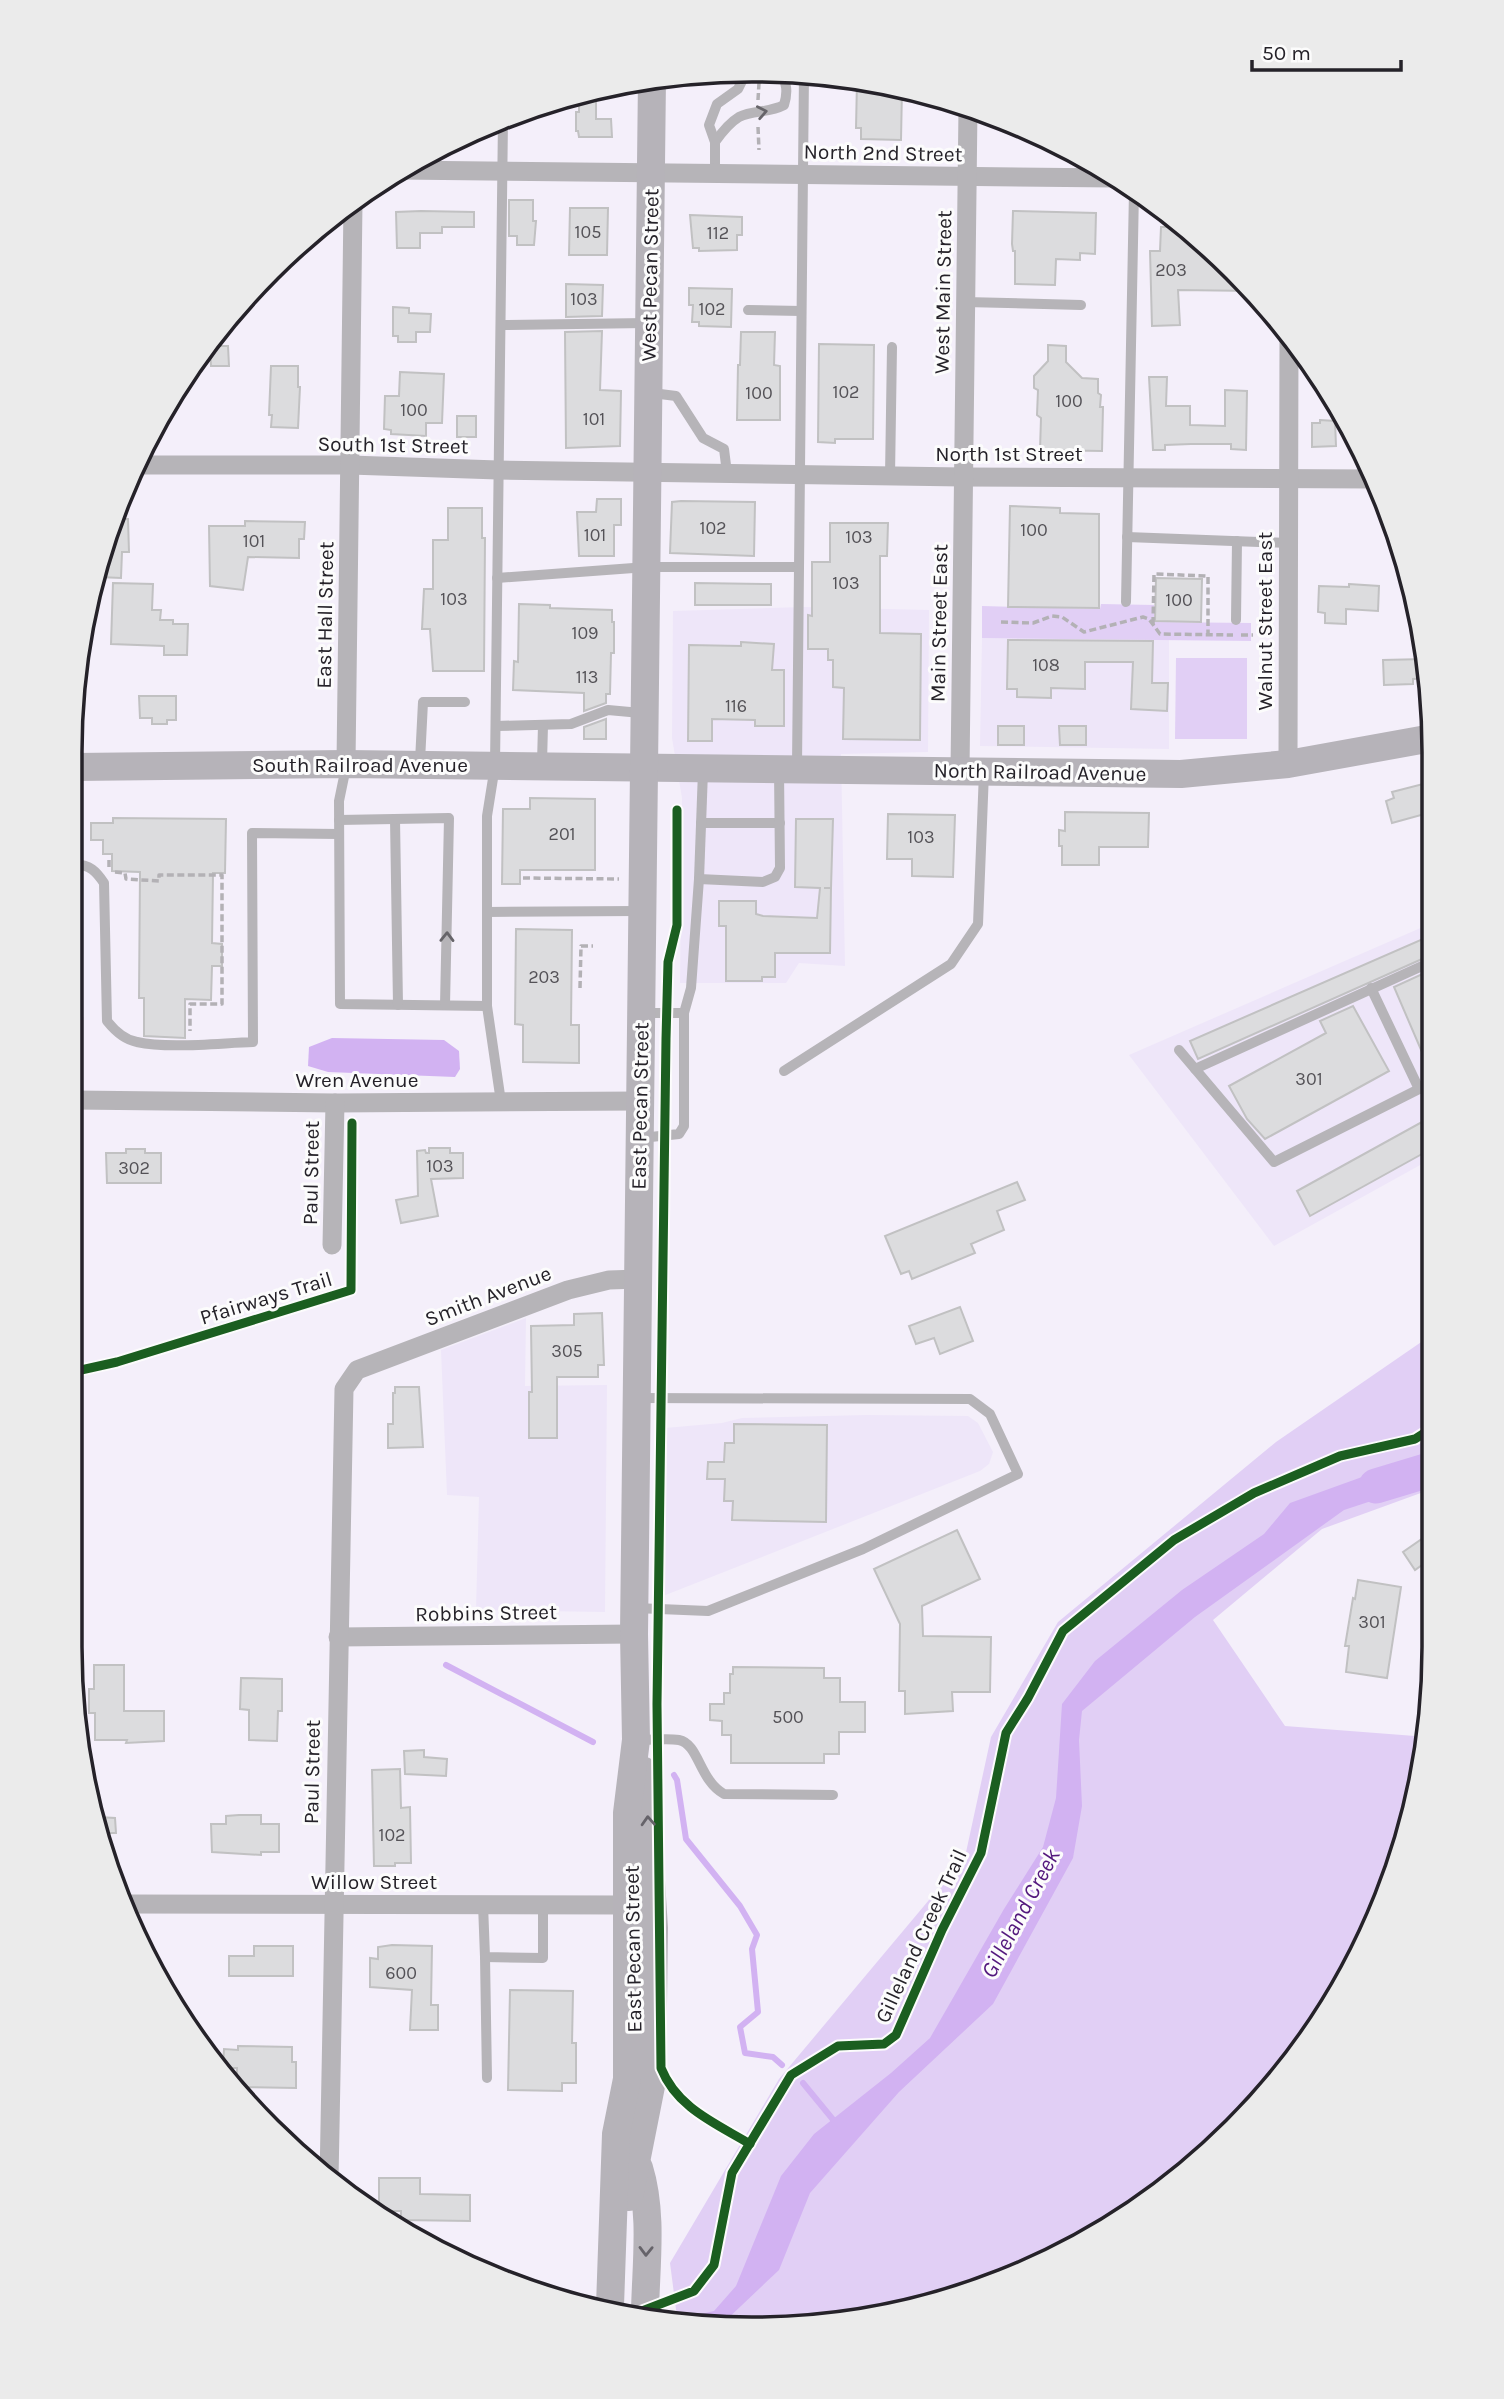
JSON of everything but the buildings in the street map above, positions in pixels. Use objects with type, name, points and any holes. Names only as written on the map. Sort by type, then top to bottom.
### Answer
[{"type":"main road","name":"West Pecan Street","points":[[648,472],[652,90]]},
{"type":"main road","name":"East Pecan Street","points":[[626,2302],[616,2134],[627,2079],[626,1812],[636,1740],[637,1398],[648,472]]},
{"type":"main road","name":"North Railroad Avenue","points":[[645,767],[1181,774],[1288,764],[1421,740]]},
{"type":"main road","name":"South Railroad Avenue","points":[[82,766],[346,764],[645,767]]},
{"type":"main road","name":"East Pecan Street","points":[[636,1740],[645,1777],[654,1928],[652,2081],[636,2157]]},
{"type":"main road","points":[[626,2302],[647,2216],[645,2187],[636,2157],[627,2079]]},
{"type":"street","name":"West Main Street","points":[[963,477],[968,118]]},
{"type":"street","name":"North 2nd Street","points":[[420,170],[1096,178]]},
{"type":"street","name":"East Hall Street","points":[[346,764],[352,215]]},
{"type":"street","name":"Walnut Street East","points":[[1288,764],[1289,352]]},
{"type":"street","name":"South 1st Street","points":[[147,465],[648,472]]},
{"type":"street","name":"North 1st Street","points":[[648,472],[1363,479]]},
{"type":"street","name":"Main Street East","points":[[963,477],[972,771]]},
{"type":"street","name":"Wren Avenue","points":[[82,1100],[335,1103],[640,1101]]},
{"type":"street","name":"Paul Street","points":[[332,1245],[335,1103]]},
{"type":"street","name":"Smith Avenue","points":[[357,1370],[568,1290],[609,1280],[639,1279]]},
{"type":"street","name":"Paul Street","points":[[329,2166],[332,1904],[344,1389],[357,1370]]},
{"type":"street","name":"Robbins Street","points":[[338,1637],[635,1621]]},
{"type":"street","name":"Willow Street","points":[[133,1904],[626,1905]]},
{"type":"lane","points":[[715,173],[715,142],[709,125],[718,104],[738,89],[741,82]]},
{"type":"lane","points":[[715,142],[729,124],[742,116],[772,111],[784,105],[787,94],[786,84]]},
{"type":"lane","points":[[699,879],[763,882],[775,877],[780,868],[780,823],[788,770],[799,567],[804,85]]},
{"type":"lane","points":[[501,1102],[487,1006],[486,816],[495,766],[496,726],[503,130]]},
{"type":"lane","points":[[1126,601],[1135,203]]},
{"type":"lane","points":[[965,302],[1081,305]]},
{"type":"lane","points":[[748,310],[801,311]]},
{"type":"lane","points":[[500,326],[650,323]]},
{"type":"lane","points":[[890,475],[892,347]]},
{"type":"lane","points":[[648,393],[676,396],[703,438],[724,449],[727,473]]},
{"type":"lane","points":[[1127,537],[1288,543]]},
{"type":"lane","points":[[1236,620],[1237,541]]},
{"type":"lane","points":[[497,578],[647,568],[799,567]]},
{"type":"lane","points":[[420,765],[423,702],[465,702]]},
{"type":"lane","points":[[496,726],[571,724],[608,710],[645,713]]},
{"type":"lane","points":[[542,766],[543,725]]},
{"type":"lane","points":[[346,764],[339,802],[340,1004],[487,1006]]},
{"type":"lane","points":[[640,1138],[679,1134],[684,1126],[684,1013],[691,988],[703,768]]},
{"type":"lane","points":[[784,1071],[951,964],[978,925],[972,771]]},
{"type":"lane","points":[[339,820],[449,818],[445,1005]]},
{"type":"lane","points":[[395,819],[398,1005]]},
{"type":"lane","points":[[701,823],[780,823]]},
{"type":"lane","points":[[82,865],[96,871],[103,883],[107,1021],[115,1032],[136,1042],[253,1042],[251,833],[339,834]]},
{"type":"lane","points":[[487,912],[642,911]]},
{"type":"lane","points":[[1195,1069],[1422,966]]},
{"type":"lane","points":[[1371,988],[1419,1089]]},
{"type":"lane","points":[[641,1013],[684,1013]]},
{"type":"lane","points":[[1179,1050],[1274,1162],[1422,1088]]},
{"type":"lane","points":[[635,1621],[708,1611],[863,1549],[1018,1474],[989,1414],[970,1399],[637,1398]]},
{"type":"lane","points":[[636,1740],[680,1740],[691,1746],[712,1787],[724,1794],[833,1795]]},
{"type":"lane","points":[[484,1904],[486,2078]]},
{"type":"lane","points":[[485,1957],[543,1958],[543,1905]]},
{"type":"path","points":[[758,105],[759,82]]},
{"type":"path","points":[[758,118],[759,150]]},
{"type":"path","points":[[1153,626],[1154,574],[1208,576],[1208,635]]},
{"type":"path","points":[[1001,622],[1033,623],[1052,616],[1062,617],[1084,632],[1143,617],[1149,619],[1160,634],[1253,635]]},
{"type":"path","points":[[109,857],[109,872],[125,873],[125,879],[159,881],[159,875],[222,875],[222,1004],[190,1004],[190,1044]]},
{"type":"path","points":[[523,878],[619,879]]},
{"type":"path","points":[[580,988],[581,946],[593,946]]},
{"type":"shaded area","points":[[1101,604],[1154,605],[1155,622],[1251,623],[1251,641],[982,638],[982,606],[1100,609]]},
{"type":"shaded area","points":[[803,607],[929,610],[928,752],[841,754],[845,966],[799,963],[786,983],[680,983],[682,798],[672,738],[673,611]]},
{"type":"shaded area","points":[[982,638],[1169,640],[1169,749],[980,746]]},
{"type":"shaded area","points":[[1176,658],[1247,658],[1247,739],[1175,739]]},
{"type":"shaded area","points":[[1422,927],[1422,1164],[1274,1246],[1129,1055]]},
{"type":"shaded area","points":[[526,1318],[525,1386],[607,1385],[605,1612],[476,1610],[479,1497],[447,1495],[441,1350]]},
{"type":"shaded area","points":[[1422,1342],[1422,1493],[1322,1529],[1213,1620],[1285,1726],[1416,1736],[1399,1820],[1371,1903],[1353,1943],[1309,2019],[1256,2089],[1194,2151],[1124,2204],[1048,2248],[967,2281],[883,2304],[839,2311],[752,2317],[676,2312],[670,2263],[779,2079],[965,1857],[991,1737],[1058,1622],[1276,1442]]},
{"type":"shaded area","points":[[968,1416],[978,1423],[993,1452],[989,1464],[980,1471],[663,1596],[665,1428],[722,1423],[742,1418]]},
{"type":"water","points":[[332,1038],[444,1040],[459,1051],[460,1069],[455,1077],[328,1072],[308,1066],[309,1047]]},
{"type":"water","points":[[1422,1455],[1420,1485],[1344,1510],[1195,1617],[1082,1711],[1079,1740],[1082,1806],[1073,1858],[993,2004],[899,2092],[810,2193],[779,2270],[730,2316],[700,2314],[714,2311],[736,2286],[781,2176],[814,2134],[930,2038],[1043,1847],[1056,1798],[1062,1704],[1095,1661],[1182,1590],[1264,1534],[1290,1503]]},
{"type":"waterway","name":"Gilleland Creek","points":[[1376,1486],[1422,1472]]},
{"type":"waterway","points":[[446,1665],[593,1742]]},
{"type":"waterway","points":[[674,1775],[686,1839],[740,1906],[757,1935],[752,1949],[758,2012],[740,2027],[745,2053],[773,2057],[782,2065]]},
{"type":"waterway","points":[[803,2083],[835,2122],[835,2126]]},
{"type":"cycle path","points":[[677,810],[677,925],[668,962],[666,1039],[657,1704],[661,2068],[668,2082],[687,2104],[750,2144]]},
{"type":"cycle path","name":"Pfairways Trail","points":[[82,1370],[117,1362],[351,1290],[352,1123]]},
{"type":"cycle path","name":"Gilleland Creek Trail","points":[[649,2308],[694,2291],[714,2265],[732,2173],[791,2075],[838,2046],[884,2044],[896,2035],[942,1930],[981,1853],[1006,1733],[1028,1698],[1063,1631],[1174,1540],[1254,1493],[1340,1456],[1415,1439],[1422,1434]]}]
